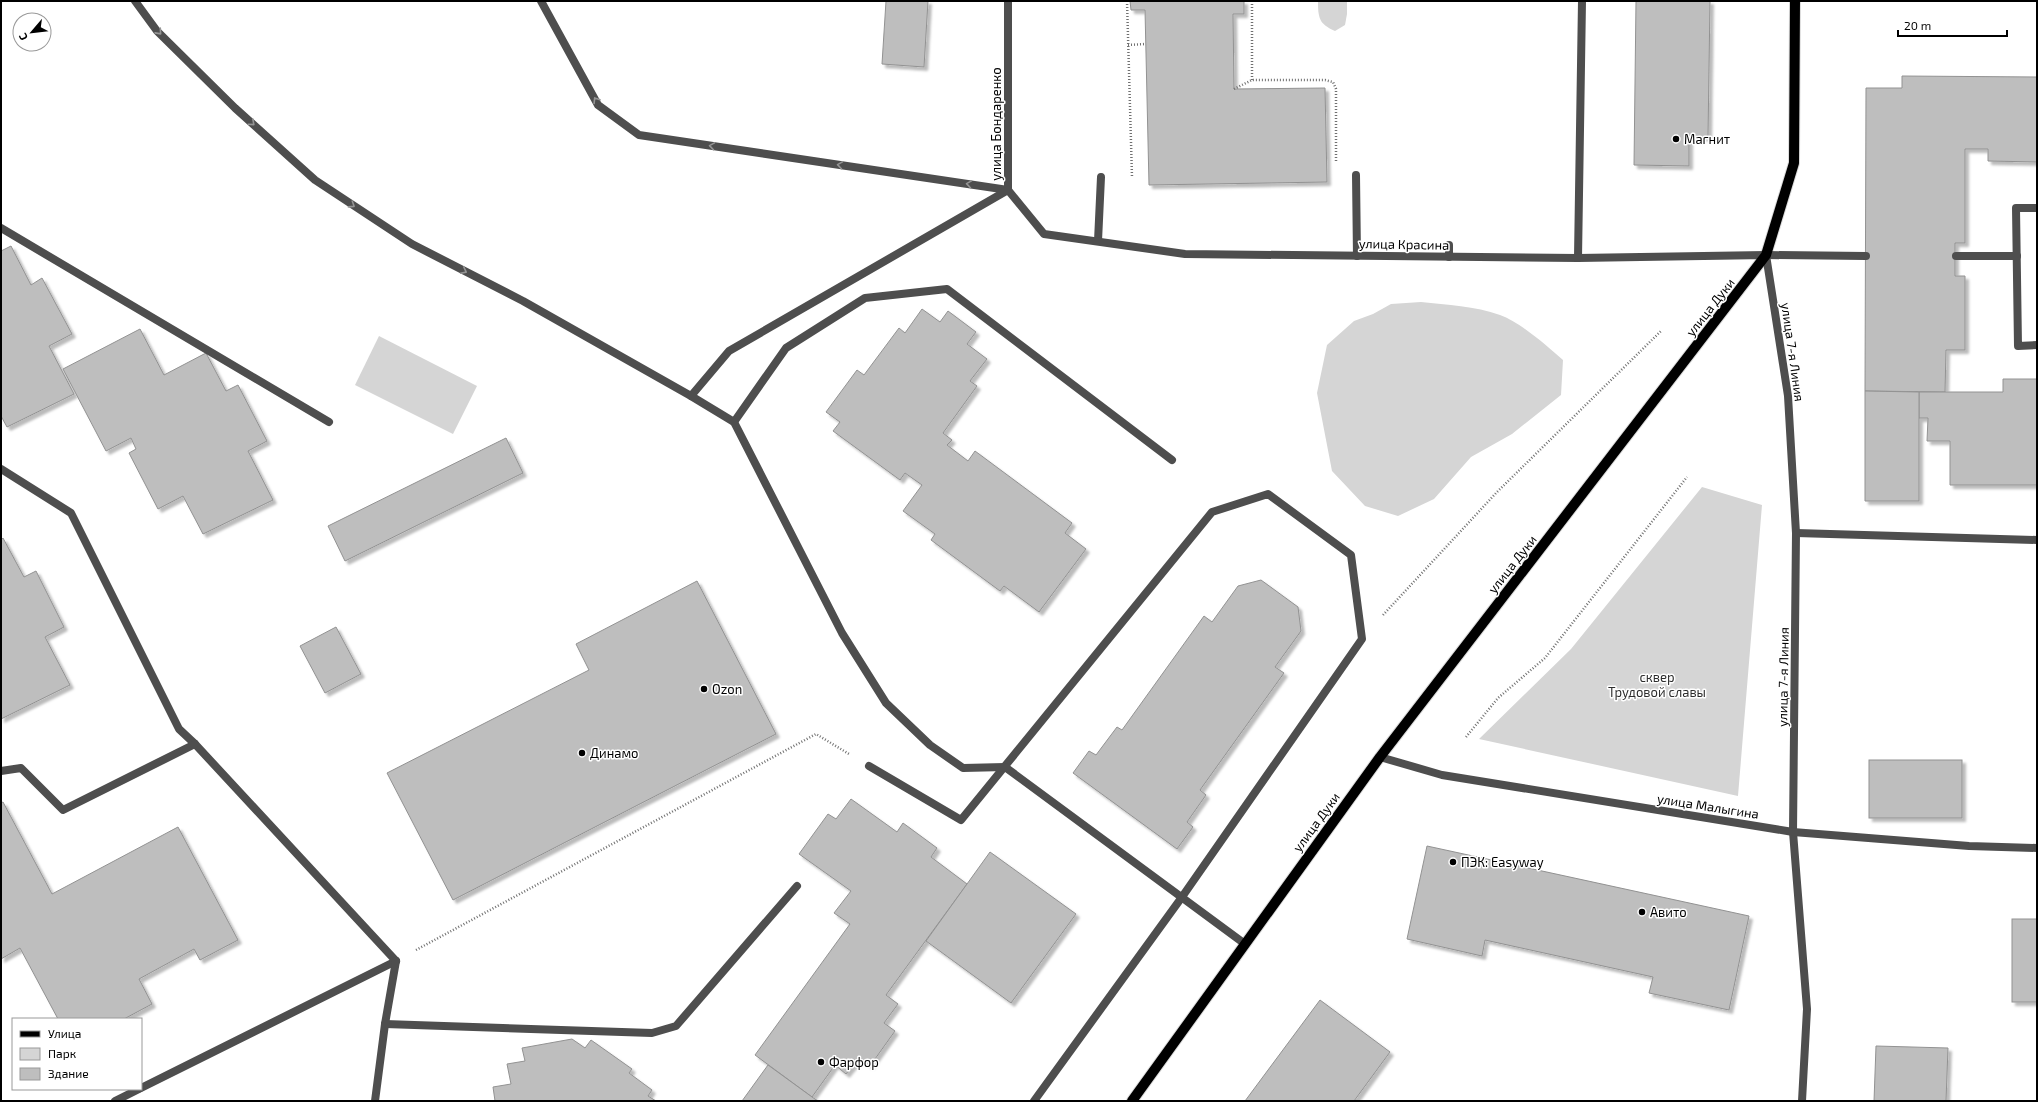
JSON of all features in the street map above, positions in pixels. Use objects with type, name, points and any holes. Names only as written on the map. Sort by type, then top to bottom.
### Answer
[{"type":"main road","name":"улица Дуки","points":[[1132,1101],[1380,757],[1766,255],[1794,163],[1795,1]]},
{"type":"street","points":[[135,1],[157,31],[235,108],[315,180],[412,244],[523,301],[692,396],[734,422],[842,633],[886,703],[930,745],[963,768],[1005,767],[1245,944]]},
{"type":"street","points":[[541,1],[598,105],[638,135],[1008,190]]},
{"type":"street","name":"улица Бондаренко","points":[[1008,1],[1008,190],[1044,234]]},
{"type":"street","points":[[1578,258],[1582,1]]},
{"type":"street","points":[[1356,175],[1357,256]]},
{"type":"street","points":[[1098,241],[1101,177]]},
{"type":"street","points":[[692,396],[729,351],[1008,190]]},
{"type":"street","points":[[2037,208],[2016,208],[2018,346],[2037,345]]},
{"type":"street","points":[[1,228],[329,422]]},
{"type":"street","name":"улица Красина","points":[[1044,234],[1185,254],[1578,258],[1766,255],[1866,256]]},
{"type":"street","points":[[1449,245],[1449,257]]},
{"type":"street","name":"улица 7-я Линия","points":[[1766,255],[1788,396],[1796,533],[1793,832],[1807,1009],[1802,1101]]},
{"type":"street","points":[[1956,256],[2017,256]]},
{"type":"street","points":[[734,422],[786,348],[865,298],[948,289],[1172,460]]},
{"type":"street","points":[[1,469],[71,514],[179,729],[195,744],[396,961]]},
{"type":"street","points":[[868,766],[961,820],[1212,512],[1268,494],[1350,555],[1362,639],[1182,897],[1034,1101]]},
{"type":"street","points":[[1796,533],[2037,540]]},
{"type":"street","points":[[1,771],[21,768],[64,810],[195,744]]},
{"type":"street","name":"улица Малыгина","points":[[1380,757],[1442,775],[1793,832],[1969,846],[2037,848]]},
{"type":"street","points":[[385,1024],[652,1033],[676,1026],[797,886]]},
{"type":"street","points":[[376,1101],[385,1024],[396,961]]},
{"type":"street","points":[[142,1088],[396,961]]},
{"type":"street","points":[[115,1101],[138,1090]]},
{"type":"path","points":[[1127,1],[1132,177]]},
{"type":"path","points":[[1252,1],[1252,80]]},
{"type":"path","points":[[1128,45],[1146,44]]},
{"type":"path","points":[[1234,89],[1252,80],[1325,80],[1333,82],[1336,89],[1336,167]]},
{"type":"path","points":[[1362,639],[1497,492],[1661,331]]},
{"type":"path","points":[[1466,738],[1498,698],[1545,658],[1687,477]]},
{"type":"path","points":[[396,961],[816,734],[868,766]]},
{"type":"green space","points":[[1318,1],[1347,1],[1345,25],[1335,31],[1326,26],[1320,20]]},
{"type":"green space","points":[[1421,302],[1461,306],[1481,310],[1500,315],[1516,323],[1541,341],[1563,360],[1561,395],[1512,434],[1471,457],[1434,499],[1398,516],[1365,506],[1332,471],[1317,393],[1327,345],[1354,321],[1373,314],[1391,304]]},
{"type":"green space","points":[[379,336],[477,386],[453,434],[355,385]]},
{"type":"green space","name":"сквер Трудовой славы","points":[[1702,487],[1762,505],[1738,796],[1479,739],[1571,649]]},
{"type":"building","points":[[886,1],[928,1],[924,67],[882,64]]},
{"type":"building","points":[[1130,1],[1244,1],[1244,14],[1233,14],[1234,89],[1325,88],[1327,182],[1149,185],[1145,10],[1131,10]]},
{"type":"building","points":[[1636,1],[1710,1],[1708,137],[1689,137],[1689,166],[1634,165]]},
{"type":"building","points":[[1902,76],[2037,77],[2037,162],[1988,161],[1988,149],[1965,149],[1965,243],[1955,243],[1955,276],[1965,276],[1965,350],[1946,350],[1945,392],[1865,391],[1866,88],[1902,88]]},
{"type":"building","points":[[11,246],[31,285],[42,278],[72,334],[49,346],[74,394],[7,427],[1,416],[1,251]]},
{"type":"building","points":[[922,309],[940,322],[948,311],[976,332],[967,344],[987,359],[970,381],[977,386],[943,433],[952,440],[947,445],[968,461],[975,451],[1072,523],[1065,533],[1086,549],[1039,612],[1004,586],[1000,591],[931,540],[935,534],[903,511],[922,485],[905,473],[900,480],[833,431],[840,422],[826,412],[857,370],[864,375],[899,328],[905,333]]},
{"type":"building","points":[[140,329],[164,375],[206,353],[226,391],[238,385],[267,441],[248,451],[273,500],[203,534],[183,496],[158,509],[129,453],[136,449],[131,438],[106,451],[63,369]]},
{"type":"building","points":[[2003,379],[2037,379],[2037,485],[1950,485],[1950,441],[1927,441],[1928,418],[1919,418],[1919,392],[2003,392]]},
{"type":"building","points":[[1865,391],[1919,392],[1919,501],[1865,501]]},
{"type":"building","points":[[506,438],[523,473],[345,561],[328,526]]},
{"type":"building","points":[[3,538],[24,577],[36,571],[64,627],[45,637],[70,685],[1,719],[1,540]]},
{"type":"building","points":[[1261,580],[1298,607],[1301,631],[1275,667],[1284,673],[1200,790],[1206,795],[1187,822],[1193,827],[1177,849],[1073,773],[1089,751],[1096,755],[1117,727],[1122,730],[1204,616],[1212,622],[1238,586]]},
{"type":"building","name":"Динамо","points":[[697,581],[776,734],[453,900],[387,773],[589,670],[576,644]]},
{"type":"building","points":[[336,627],[361,674],[325,693],[300,646]]},
{"type":"building","points":[[1869,760],[1962,760],[1962,818],[1869,818]]},
{"type":"building","points":[[851,799],[897,832],[903,823],[937,848],[931,857],[967,884],[886,995],[898,1004],[884,1023],[895,1031],[870,1066],[859,1058],[846,1074],[835,1065],[812,1097],[755,1055],[850,924],[834,913],[851,891],[799,854],[828,814],[836,819]]},
{"type":"building","points":[[3,802],[52,894],[178,827],[238,940],[200,960],[194,949],[139,979],[152,1004],[126,1018],[57,1018],[20,948],[1,959],[1,803]]},
{"type":"building","points":[[1427,846],[1749,916],[1729,1010],[1649,993],[1653,977],[1485,940],[1482,956],[1407,939]]},
{"type":"building","points":[[990,852],[1076,914],[1011,1003],[926,941]]},
{"type":"building","points":[[2012,919],[2037,919],[2037,1002],[2012,1002]]},
{"type":"building","points":[[1320,1000],[1390,1052],[1354,1101],[1245,1101]]},
{"type":"building","points":[[572,1039],[585,1048],[591,1040],[632,1069],[629,1073],[652,1090],[648,1096],[656,1101],[495,1101],[493,1087],[511,1084],[507,1064],[525,1061],[522,1048]]},
{"type":"building","points":[[1876,1046],[1948,1048],[1946,1101],[1874,1101]]},
{"type":"building","points":[[768,1065],[812,1097],[818,1101],[742,1101]]},
{"type":"place","name":"Магнит","points":[[1676,139]]},
{"type":"place","name":"Ozon","points":[[704,689]]},
{"type":"place","name":"Динамо","points":[[582,753]]},
{"type":"place","name":"ПЭК: Easyway","points":[[1453,862]]},
{"type":"place","name":"Авито","points":[[1642,912]]},
{"type":"place","name":"Фарфор","points":[[821,1062]]}]
